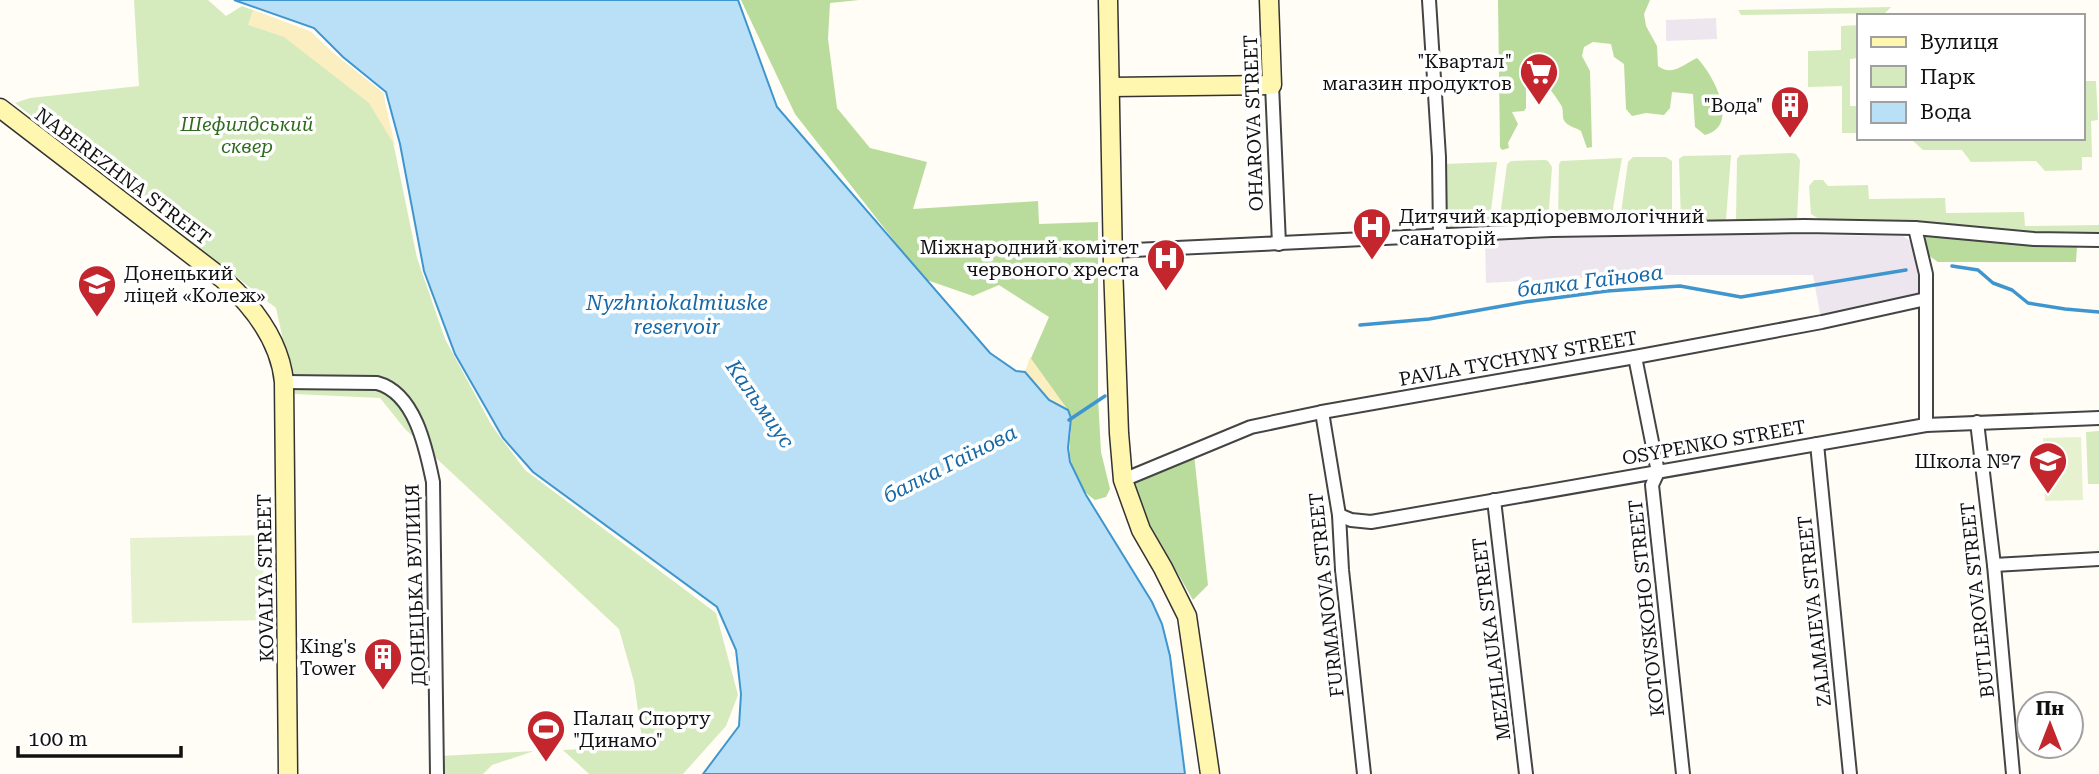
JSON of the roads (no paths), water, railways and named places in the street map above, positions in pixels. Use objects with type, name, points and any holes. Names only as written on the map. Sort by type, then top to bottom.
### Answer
[{"type":"street","points":[[1108,0],[1113,251],[1123,480],[1141,530],[1164,568],[1187,616],[1210,774]]},
{"type":"street","name":"OHAROVA STREET","points":[[1269,0],[1279,244]]},
{"type":"street","points":[[1430,0],[1439,157],[1440,235]]},
{"type":"street","points":[[1111,87],[1272,85]]},
{"type":"street","name":"NABEREZHNA STREET","points":[[0,108],[223,279],[245,299],[263,324],[276,349],[284,382]]},
{"type":"street","points":[[1113,251],[1440,235],[1804,226],[1915,228],[2034,239],[2099,240]]},
{"type":"street","points":[[1915,228],[1926,274],[1926,425]]},
{"type":"street","name":"PAVLA TYCHYNY STREET","points":[[1123,480],[1251,427],[1822,322],[1926,299]]},
{"type":"street","name":"KOTOVSKOHO STREET","points":[[1635,357],[1658,472],[1652,485],[1683,774]]},
{"type":"street","name":"KOVALYA STREET","points":[[284,382],[288,774]]},
{"type":"street","name":"ДОНЕЦЬКА ВУЛИЦЯ","points":[[284,382],[377,383],[390,386],[412,416],[426,451],[433,482],[437,774]]},
{"type":"street","name":"FURMANOVA STREET","points":[[1322,412],[1339,515],[1342,570],[1364,774]]},
{"type":"street","name":"OSYPENKO STREET","points":[[1339,515],[1351,520],[1371,522],[1926,425],[2099,418]]},
{"type":"street","name":"BUTLEROVA STREET","points":[[1977,422],[1994,565],[2013,774]]},
{"type":"street","name":"ZALMAIEVA STREET","points":[[1817,444],[1850,774]]},
{"type":"street","name":"MEZHLAUKA STREET","points":[[1494,500],[1526,774]]},
{"type":"street","points":[[1994,565],[2099,559]]},
{"type":"water","name":"Nyzhniokalmiuske reservoir","points":[[234,0],[738,0],[777,107],[990,353],[1016,371],[1025,372],[1049,400],[1068,410],[1071,418],[1068,448],[1070,462],[1086,495],[1152,602],[1162,624],[1170,656],[1185,774],[703,774],[739,726],[741,694],[736,650],[717,607],[533,472],[503,438],[455,354],[424,271],[400,144],[386,92],[343,57],[314,28]]},
{"type":"waterway","points":[[1952,266],[1978,270],[1993,283],[2012,290],[2028,303],[2099,312]]},
{"type":"waterway","name":"балка Гаїнова","points":[[1360,325],[1429,319],[1607,291],[1680,286],[1741,297],[1906,270]]},
{"type":"waterway","points":[[1069,420],[1105,396]]},
{"type":"place","name":"\"Квартал\" магазин продуктов","points":[[1539,106]]},
{"type":"place","name":"\"Вода\"","points":[[1790,139]]},
{"type":"place","name":"Дитячий кардіоревмологічний санаторій","points":[[1372,261]]},
{"type":"place","name":"Міжнародний комітет червоного хреста","points":[[1166,292]]},
{"type":"place","name":"Донецький ліцей «Колеж»","points":[[97,318]]},
{"type":"place","name":"Школа №7","points":[[2048,495]]},
{"type":"place","name":"King's Tower","points":[[383,691]]},
{"type":"place","name":"Палац Спорту \"Динамо\"","points":[[546,763]]},
{"type":"park label","name":"Шефилдський сквер","points":[[247,135]]},
{"type":"water label","name":"Кальмиус","points":[[760,404]]}]
